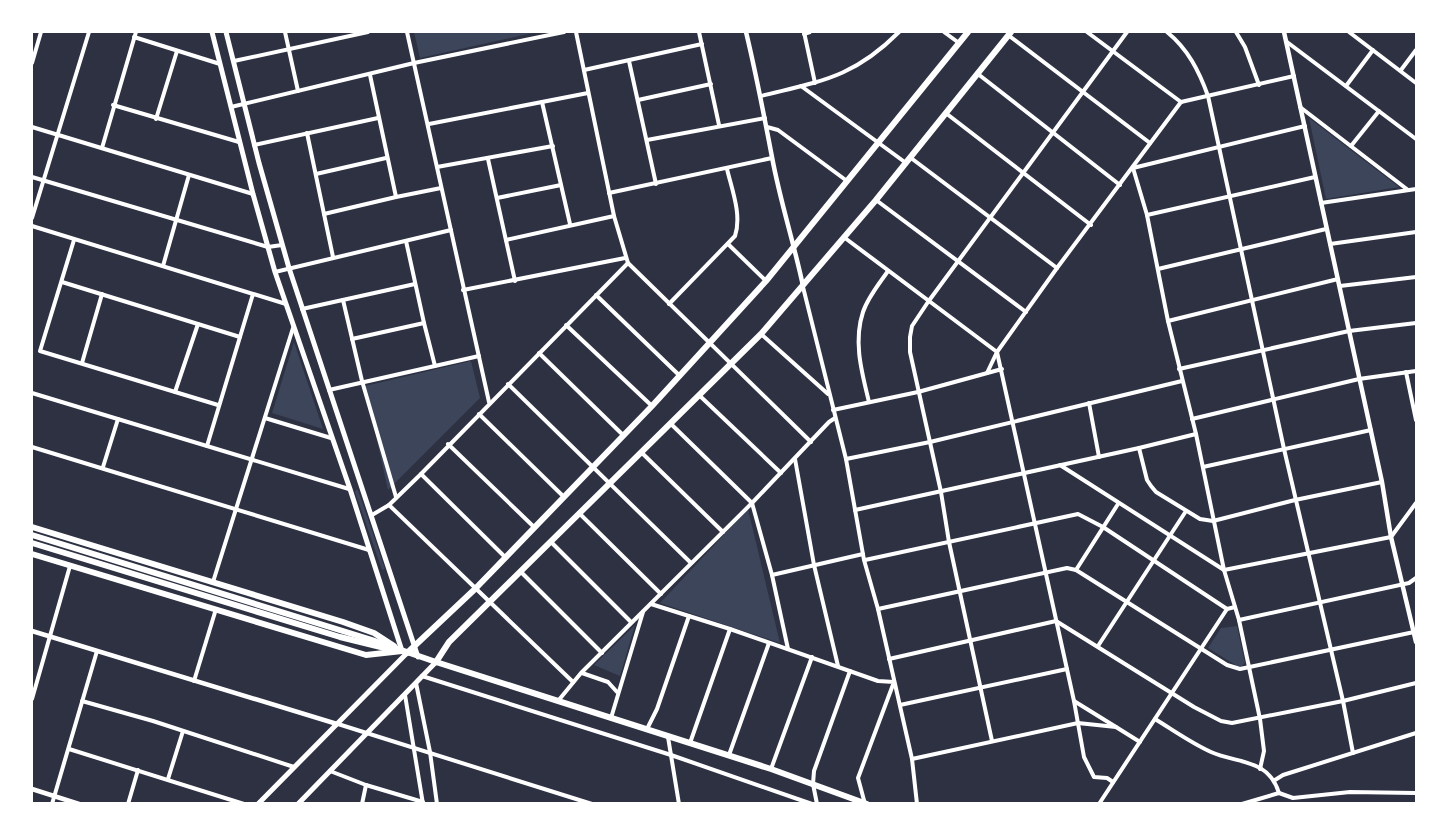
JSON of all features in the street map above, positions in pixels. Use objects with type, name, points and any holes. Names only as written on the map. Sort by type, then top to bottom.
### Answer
[{"type":"main road","points":[[212,32],[239,142],[275,272],[405,652]]},
{"type":"main road","points":[[226,32],[254,145],[289,268],[418,657]]},
{"type":"main road","points":[[258,804],[405,652],[415,646],[475,589],[680,377],[795,247],[968,32]]},
{"type":"main road","points":[[298,804],[436,662],[449,642],[761,334],[845,238],[947,114],[1009,33]]},
{"type":"main road","points":[[32,526],[374,633],[405,652]]},
{"type":"main road","points":[[32,535],[372,640],[418,657],[690,743],[865,803]]},
{"type":"main road","points":[[32,543],[350,640],[405,652]]},
{"type":"main road","points":[[32,554],[366,655],[405,652]]},
{"type":"street","points":[[32,63],[41,32]]},
{"type":"street","points":[[32,218],[89,32]]},
{"type":"street","points":[[285,32],[298,91]]},
{"type":"street","points":[[234,62],[368,32]]},
{"type":"street","points":[[407,32],[489,402]]},
{"type":"street","points":[[230,107],[414,63],[564,32]]},
{"type":"street","points":[[576,32],[614,216],[627,260],[811,442]]},
{"type":"street","points":[[699,32],[719,125]]},
{"type":"street","points":[[746,32],[772,158],[846,459],[864,560],[878,609],[912,759],[917,804]]},
{"type":"street","points":[[810,32],[804,33],[815,83]]},
{"type":"street","points":[[761,96],[832,79],[869,59],[899,32]]},
{"type":"street","points":[[944,32],[959,43]]},
{"type":"street","points":[[1087,32],[1181,102]]},
{"type":"street","points":[[992,741],[910,352],[912,326],[1127,32]]},
{"type":"street","points":[[1167,32],[1187,52],[1199,71],[1208,96],[1295,500],[1343,701],[1353,753]]},
{"type":"street","points":[[1236,32],[1245,47],[1258,85]]},
{"type":"street","points":[[1284,32],[1371,430],[1391,537],[1416,642]]},
{"type":"street","points":[[1349,32],[1416,83]]},
{"type":"street","points":[[1009,33],[1150,143]]},
{"type":"street","points":[[102,148],[135,34],[177,51],[220,64]]},
{"type":"street","points":[[1286,42],[1416,139]]},
{"type":"street","points":[[584,70],[702,44]]},
{"type":"street","points":[[1346,86],[1374,50]]},
{"type":"street","points":[[1401,70],[1416,50]]},
{"type":"street","points":[[156,119],[177,51]]},
{"type":"street","points":[[629,61],[656,184]]},
{"type":"street","points":[[978,74],[1120,185]]},
{"type":"street","points":[[370,75],[396,197]]},
{"type":"street","points":[[987,373],[997,352],[1057,268],[1181,102],[1294,76]]},
{"type":"street","points":[[638,99],[711,84]]},
{"type":"street","points":[[801,86],[878,143],[908,161],[1057,268]]},
{"type":"street","points":[[429,124],[588,93]]},
{"type":"street","points":[[543,102],[570,224]]},
{"type":"street","points":[[113,105],[239,142]]},
{"type":"street","points":[[1300,106],[1408,190]]},
{"type":"street","points":[[1351,146],[1379,111]]},
{"type":"street","points":[[947,114],[1091,225]]},
{"type":"street","points":[[647,140],[765,117]]},
{"type":"street","points":[[254,145],[378,118]]},
{"type":"street","points":[[1133,168],[1305,126]]},
{"type":"street","points":[[32,127],[253,194]]},
{"type":"street","points":[[767,127],[778,130],[847,182]]},
{"type":"street","points":[[307,133],[333,257]]},
{"type":"street","points":[[437,167],[553,146]]},
{"type":"street","points":[[316,174],[387,158]]},
{"type":"street","points":[[609,193],[772,158]]},
{"type":"street","points":[[488,159],[515,281]]},
{"type":"street","points":[[1133,168],[1147,215],[1168,321],[1196,434],[1224,570],[1239,620],[1260,719],[1264,751],[1260,769]]},
{"type":"street","points":[[669,304],[735,236],[738,224],[727,169]]},
{"type":"street","points":[[163,266],[189,175]]},
{"type":"street","points":[[32,177],[268,247],[282,245]]},
{"type":"street","points":[[1147,215],[1315,177]]},
{"type":"street","points":[[497,198],[561,185]]},
{"type":"street","points":[[324,214],[441,188]]},
{"type":"street","points":[[1321,203],[1416,189]]},
{"type":"street","points":[[876,200],[1026,312]]},
{"type":"street","points":[[506,240],[614,216]]},
{"type":"street","points":[[32,226],[286,304]]},
{"type":"street","points":[[1158,269],[1326,229]]},
{"type":"street","points":[[275,272],[451,230]]},
{"type":"street","points":[[1330,244],[1416,232]]},
{"type":"street","points":[[845,238],[997,352],[1013,421],[1022,474],[1035,522],[1074,701],[1084,757],[1094,777],[1107,778],[1113,782]]},
{"type":"street","points":[[74,240],[40,351],[218,405]]},
{"type":"street","points":[[406,240],[435,366]]},
{"type":"street","points":[[728,244],[766,281]]},
{"type":"street","points":[[464,290],[627,260]]},
{"type":"street","points":[[372,515],[389,505],[421,474],[596,295],[627,260]]},
{"type":"street","points":[[869,402],[861,365],[860,327],[867,304],[888,271]]},
{"type":"street","points":[[1340,286],[1416,277]]},
{"type":"street","points":[[1168,321],[1338,279]]},
{"type":"street","points":[[62,282],[240,337]]},
{"type":"street","points":[[302,309],[415,284]]},
{"type":"street","points":[[82,363],[102,294]]},
{"type":"street","points":[[207,446],[254,294]]},
{"type":"street","points":[[596,295],[680,377]]},
{"type":"street","points":[[343,300],[362,381],[396,498]]},
{"type":"street","points":[[352,339],[424,323]]},
{"type":"street","points":[[1179,369],[1349,331],[1416,323]]},
{"type":"street","points":[[175,392],[198,324]]},
{"type":"street","points":[[213,582],[294,324]]},
{"type":"street","points":[[566,325],[652,406]]},
{"type":"street","points":[[761,334],[830,395]]},
{"type":"street","points":[[539,352],[624,436]]},
{"type":"street","points":[[329,390],[479,356]]},
{"type":"street","points":[[833,410],[918,392],[1002,369]]},
{"type":"street","points":[[1192,419],[1359,379],[1416,371]]},
{"type":"street","points":[[1406,372],[1416,420]]},
{"type":"street","points":[[846,459],[930,442],[1182,381]]},
{"type":"street","points":[[508,384],[691,563]]},
{"type":"street","points":[[32,393],[350,489]]},
{"type":"street","points":[[700,396],[781,473]]},
{"type":"street","points":[[1089,402],[1099,457]]},
{"type":"street","points":[[479,414],[564,497]]},
{"type":"street","points":[[265,418],[331,438]]},
{"type":"street","points":[[558,701],[581,673],[835,418]]},
{"type":"street","points":[[103,467],[118,419]]},
{"type":"street","points":[[671,424],[752,503],[772,575],[788,650]]},
{"type":"street","points":[[1203,467],[1371,430]]},
{"type":"street","points":[[855,510],[1196,434]]},
{"type":"street","points":[[448,444],[534,527]]},
{"type":"street","points":[[32,447],[369,550]]},
{"type":"street","points":[[1139,448],[1147,480],[1156,492],[1200,519],[1213,521],[1295,500],[1382,482]]},
{"type":"street","points":[[642,453],[723,532]]},
{"type":"street","points":[[795,459],[814,565],[838,667]]},
{"type":"street","points":[[1060,465],[1224,570],[1391,537],[1416,503]]},
{"type":"street","points":[[421,474],[505,557]]},
{"type":"street","points":[[1076,570],[1118,504]]},
{"type":"street","points":[[389,505],[573,682]]},
{"type":"street","points":[[1098,646],[1185,511]]},
{"type":"street","points":[[580,514],[662,594]]},
{"type":"street","points":[[864,560],[1078,514],[1103,527],[1227,609]]},
{"type":"street","points":[[551,542],[631,622]]},
{"type":"street","points":[[772,575],[863,554]]},
{"type":"street","points":[[32,699],[70,566]]},
{"type":"street","points":[[878,609],[1067,568],[1076,570],[1234,668],[1249,669],[1414,632]]},
{"type":"street","points":[[521,572],[602,652]]},
{"type":"street","points":[[1239,620],[1409,584],[1416,578]]},
{"type":"street","points":[[651,604],[878,681],[894,682]]},
{"type":"street","points":[[1099,804],[1200,648],[1227,609],[1235,607]]},
{"type":"street","points":[[194,682],[216,609]]},
{"type":"street","points":[[611,718],[643,611]]},
{"type":"street","points":[[647,729],[657,709],[689,616]]},
{"type":"street","points":[[890,659],[1056,621],[1194,707],[1221,721],[1232,723],[1343,701],[1416,682]]},
{"type":"street","points":[[690,743],[730,629]]},
{"type":"street","points":[[32,631],[430,752],[592,804]]},
{"type":"street","points":[[729,756],[769,643]]},
{"type":"street","points":[[52,804],[97,651]]},
{"type":"street","points":[[771,770],[812,657]]},
{"type":"street","points":[[900,705],[1067,669]]},
{"type":"street","points":[[422,676],[672,755],[815,804],[814,771],[850,671]]},
{"type":"street","points":[[581,673],[608,682],[617,692]]},
{"type":"street","points":[[865,803],[858,778],[894,682]]},
{"type":"street","points":[[416,683],[430,752],[437,804]]},
{"type":"street","points":[[330,771],[423,803],[405,694]]},
{"type":"street","points":[[82,701],[183,730],[294,767]]},
{"type":"street","points":[[1074,701],[1140,742]]},
{"type":"street","points":[[1155,719],[1214,753],[1251,763],[1275,780],[1279,793]]},
{"type":"street","points":[[912,759],[1078,723],[1116,727]]},
{"type":"street","points":[[168,779],[183,730]]},
{"type":"street","points":[[1275,780],[1283,775],[1416,733]]},
{"type":"street","points":[[668,736],[679,804]]},
{"type":"street","points":[[69,749],[244,804]]},
{"type":"street","points":[[128,804],[138,770]]},
{"type":"street","points":[[362,804],[366,785]]},
{"type":"street","points":[[32,789],[79,804]]},
{"type":"street","points":[[1242,804],[1279,793],[1293,798],[1350,792],[1416,793]]},
{"type":"shaded area","points":[[414,32],[537,32],[420,58]]},
{"type":"shaded area","points":[[1309,118],[1399,187],[1326,199]]},
{"type":"shaded area","points":[[294,342],[323,429],[272,413]]},
{"type":"shaded area","points":[[471,361],[480,398],[388,490],[365,386]]},
{"type":"shaded area","points":[[356,490],[358,490],[385,569],[382,570]]},
{"type":"shaded area","points":[[748,509],[780,643],[660,603]]},
{"type":"shaded area","points":[[635,625],[620,676],[594,665]]},
{"type":"shaded area","points":[[1237,626],[1245,663],[1242,666],[1237,666],[1208,648],[1221,628]]}]
